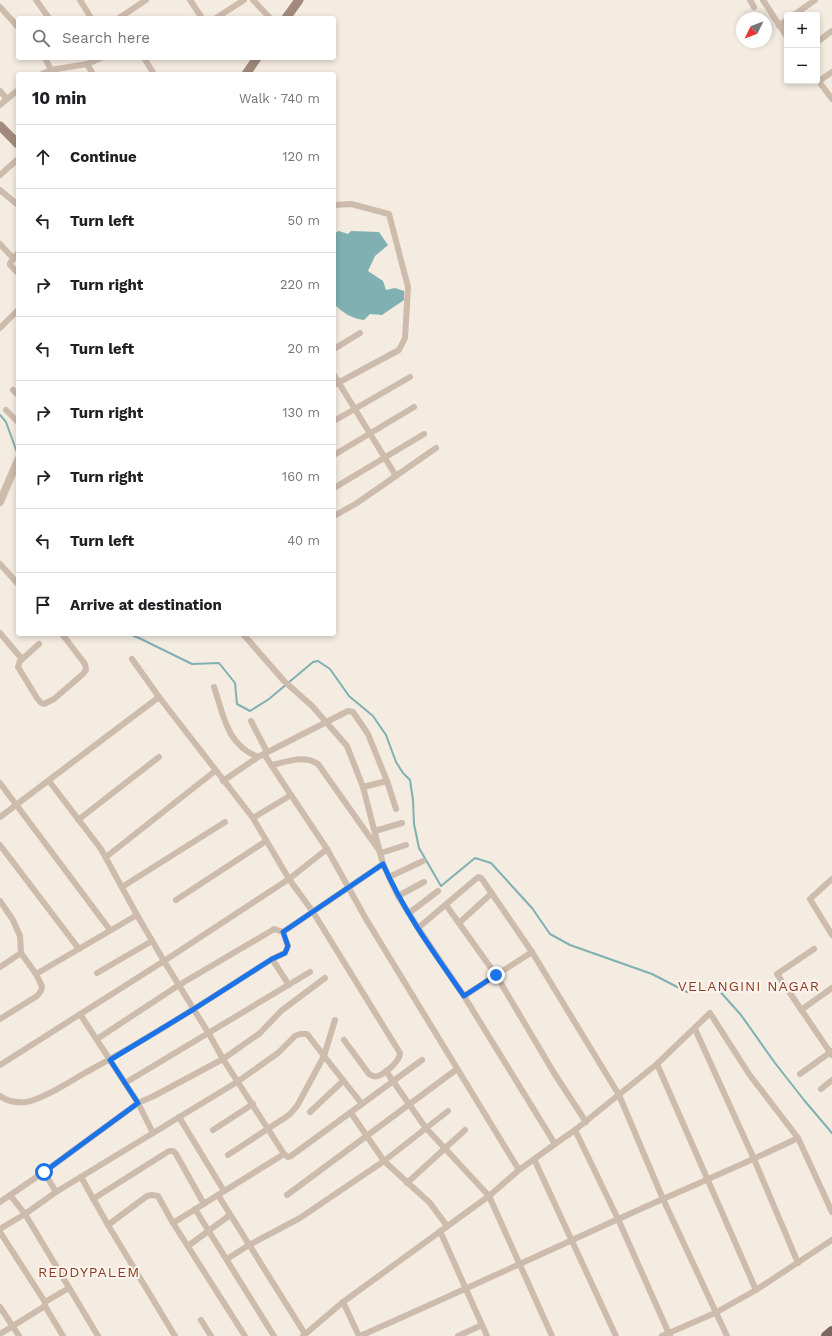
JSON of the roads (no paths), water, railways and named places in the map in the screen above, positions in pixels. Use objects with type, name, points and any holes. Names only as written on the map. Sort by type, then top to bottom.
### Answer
[{"type":"main road","points":[[287,16],[299,0]]},
{"type":"main road","points":[[247,72],[256,60]]},
{"type":"main road","points":[[0,126],[16,142]]},
{"type":"main road","points":[[826,1336],[832,1331]]},
{"type":"street","points":[[36,0],[48,16]]},
{"type":"street","points":[[80,0],[90,16]]},
{"type":"street","points":[[123,16],[146,0]]},
{"type":"street","points":[[190,0],[201,16]]},
{"type":"street","points":[[219,16],[244,0]]},
{"type":"street","points":[[253,0],[268,16]]},
{"type":"street","points":[[750,0],[754,7]]},
{"type":"street","points":[[763,0],[784,33]]},
{"type":"street","points":[[798,12],[815,0]]},
{"type":"street","points":[[0,7],[16,25]]},
{"type":"street","points":[[779,26],[784,22]]},
{"type":"street","points":[[820,40],[832,31]]},
{"type":"street","points":[[46,60],[52,72],[77,61],[87,64],[97,60]]},
{"type":"street","points":[[146,60],[153,72]]},
{"type":"street","points":[[87,64],[92,72]]},
{"type":"street","points":[[820,79],[832,72]]},
{"type":"street","points":[[820,83],[832,99]]},
{"type":"street","points":[[0,91],[7,99]]},
{"type":"street","points":[[0,105],[16,92]]},
{"type":"street","points":[[0,175],[16,161]]},
{"type":"street","points":[[0,190],[16,203]]},
{"type":"street","points":[[336,205],[351,204],[389,214],[408,288],[405,338],[399,350],[337,384],[355,409],[396,476]]},
{"type":"street","points":[[0,244],[16,255],[11,260],[10,265],[16,270]]},
{"type":"street","points":[[0,328],[16,312]]},
{"type":"street","points":[[336,348],[360,333]]},
{"type":"street","points":[[336,420],[410,377]]},
{"type":"street","points":[[336,454],[414,407]]},
{"type":"street","points":[[6,410],[16,420]]},
{"type":"street","points":[[336,487],[424,434]]},
{"type":"street","points":[[336,515],[357,503],[436,448]]},
{"type":"street","points":[[0,502],[16,463]]},
{"type":"street","points":[[0,564],[16,582]]},
{"type":"street","points":[[0,633],[22,658]]},
{"type":"street","points":[[39,644],[22,658],[18,664],[18,667],[41,703],[44,704],[49,703],[86,670],[84,664],[63,636]]},
{"type":"street","points":[[245,636],[284,680],[327,722],[347,746],[363,787],[383,864],[398,896],[464,996],[555,1144]]},
{"type":"street","points":[[132,659],[159,698],[253,818],[289,879],[313,912],[400,1053],[400,1058],[386,1071],[378,1076],[374,1076],[369,1074],[344,1040]]},
{"type":"street","points":[[214,687],[232,738],[241,749],[248,753],[263,754]]},
{"type":"street","points":[[0,817],[159,698]]},
{"type":"street","points":[[223,781],[263,754],[348,711],[353,712],[368,734],[387,781],[396,809]]},
{"type":"street","points":[[251,721],[263,754],[327,849],[366,919],[519,1170]]},
{"type":"street","points":[[78,820],[159,757]]},
{"type":"street","points":[[271,765],[304,758],[318,764],[380,853]]},
{"type":"street","points":[[106,857],[215,771]]},
{"type":"street","points":[[49,781],[101,849],[152,941],[210,1034],[223,1059],[284,1154],[288,1157],[292,1156],[422,1060]]},
{"type":"street","points":[[363,787],[387,781]]},
{"type":"street","points":[[0,784],[110,930]]},
{"type":"street","points":[[253,818],[291,795]]},
{"type":"street","points":[[122,887],[225,822]]},
{"type":"street","points":[[375,831],[402,823]]},
{"type":"street","points":[[176,900],[266,841]]},
{"type":"street","points":[[0,845],[79,949]]},
{"type":"street","points":[[380,853],[406,845]]},
{"type":"street","points":[[0,1065],[164,961],[289,879],[327,849]]},
{"type":"street","points":[[389,877],[423,861]]},
{"type":"street","points":[[283,932],[383,864]]},
{"type":"street","points":[[418,928],[479,877],[482,879],[532,952],[619,1096],[663,1199],[727,1336]]},
{"type":"street","points":[[832,880],[810,899],[832,934]]},
{"type":"street","points":[[398,896],[424,882]]},
{"type":"street","points":[[408,913],[438,891]]},
{"type":"street","points":[[459,923],[492,893]]},
{"type":"street","points":[[0,901],[13,920],[20,936],[21,953],[36,974],[42,986],[41,991],[37,996],[0,1019]]},
{"type":"street","points":[[446,905],[496,975],[554,1073],[586,1122]]},
{"type":"street","points":[[36,974],[137,914]]},
{"type":"street","points":[[97,1039],[179,985],[274,929],[283,932]]},
{"type":"street","points":[[0,1096],[7,1101],[27,1102],[47,1094],[110,1060],[272,959],[285,953],[288,946],[283,932]]},
{"type":"street","points":[[97,973],[152,941]]},
{"type":"street","points":[[800,1074],[831,1053],[777,974],[814,949]]},
{"type":"street","points":[[464,996],[532,952]]},
{"type":"street","points":[[0,967],[21,953]]},
{"type":"street","points":[[272,959],[289,985]]},
{"type":"street","points":[[125,1083],[210,1034],[310,972]]},
{"type":"street","points":[[0,1202],[44,1172],[138,1103],[223,1059],[260,1033],[281,1011],[325,978]]},
{"type":"street","points":[[801,1010],[832,988]]},
{"type":"street","points":[[218,1195],[304,1335],[343,1302],[489,1196],[519,1170],[586,1122],[619,1096],[657,1064],[710,1013],[749,1074],[798,1138],[832,1212]]},
{"type":"street","points":[[80,1014],[138,1103],[153,1133]]},
{"type":"street","points":[[228,1155],[294,1111],[324,1056],[335,1020]]},
{"type":"street","points":[[695,1029],[754,1159],[798,1263]]},
{"type":"street","points":[[63,1336],[0,1231],[56,1192],[238,1082],[278,1053],[300,1034],[304,1033],[309,1036],[362,1104]]},
{"type":"street","points":[[657,1064],[756,1290]]},
{"type":"street","points":[[287,1195],[457,1069]]},
{"type":"street","points":[[386,1071],[392,1082],[426,1127],[489,1196],[552,1336]]},
{"type":"street","points":[[820,1089],[832,1080]]},
{"type":"street","points":[[310,1112],[343,1081]]},
{"type":"street","points":[[213,1130],[253,1104]]},
{"type":"street","points":[[227,1259],[249,1244],[300,1218],[384,1160],[448,1111]]},
{"type":"street","points":[[351,1112],[384,1160],[430,1203],[448,1226]]},
{"type":"street","points":[[179,1117],[224,1191]]},
{"type":"street","points":[[408,1183],[465,1130]]},
{"type":"street","points":[[575,1130],[618,1219],[670,1334]]},
{"type":"street","points":[[343,1302],[360,1336],[798,1138]]},
{"type":"street","points":[[93,1199],[169,1152],[173,1151],[204,1204]]},
{"type":"street","points":[[173,1223],[284,1154]]},
{"type":"street","points":[[534,1159],[616,1336]]},
{"type":"street","points":[[44,1172],[56,1192]]},
{"type":"street","points":[[81,1177],[175,1336]]},
{"type":"street","points":[[10,1195],[25,1214],[98,1336]]},
{"type":"street","points":[[108,1225],[147,1196],[158,1196],[173,1223],[245,1336]]},
{"type":"street","points":[[195,1209],[274,1336]]},
{"type":"street","points":[[188,1246],[230,1215]]},
{"type":"street","points":[[440,1231],[487,1336]]},
{"type":"street","points":[[662,1336],[670,1334],[715,1313],[756,1290],[832,1240]]},
{"type":"street","points":[[0,1334],[69,1288]]},
{"type":"street","points":[[0,1307],[18,1336]]},
{"type":"street","points":[[201,1320],[212,1336]]},
{"type":"street","points":[[458,1336],[482,1325]]},
{"type":"water","points":[[339,231],[348,234],[351,231],[379,232],[388,245],[375,256],[368,271],[383,281],[386,290],[395,288],[404,291],[404,300],[382,315],[370,314],[364,320],[355,318],[340,310],[336,306],[336,232]]},
{"type":"waterway","points":[[0,415],[6,422],[16,450]]},
{"type":"waterway","points":[[134,636],[192,664],[219,663],[235,683],[237,704],[250,711],[269,699],[313,662],[318,661],[330,669],[349,696],[373,716],[386,735],[396,762],[403,773],[410,780],[414,824],[419,848],[441,886],[475,858],[491,863],[532,908],[550,934],[570,945],[652,974],[687,992],[716,987],[741,1015],[775,1063],[832,1133]]},
{"type":"district","name":"VELANGINI NAGAR","points":[[749,986]]},
{"type":"district","name":"REDDYPALEM","points":[[89,1272]]}]
